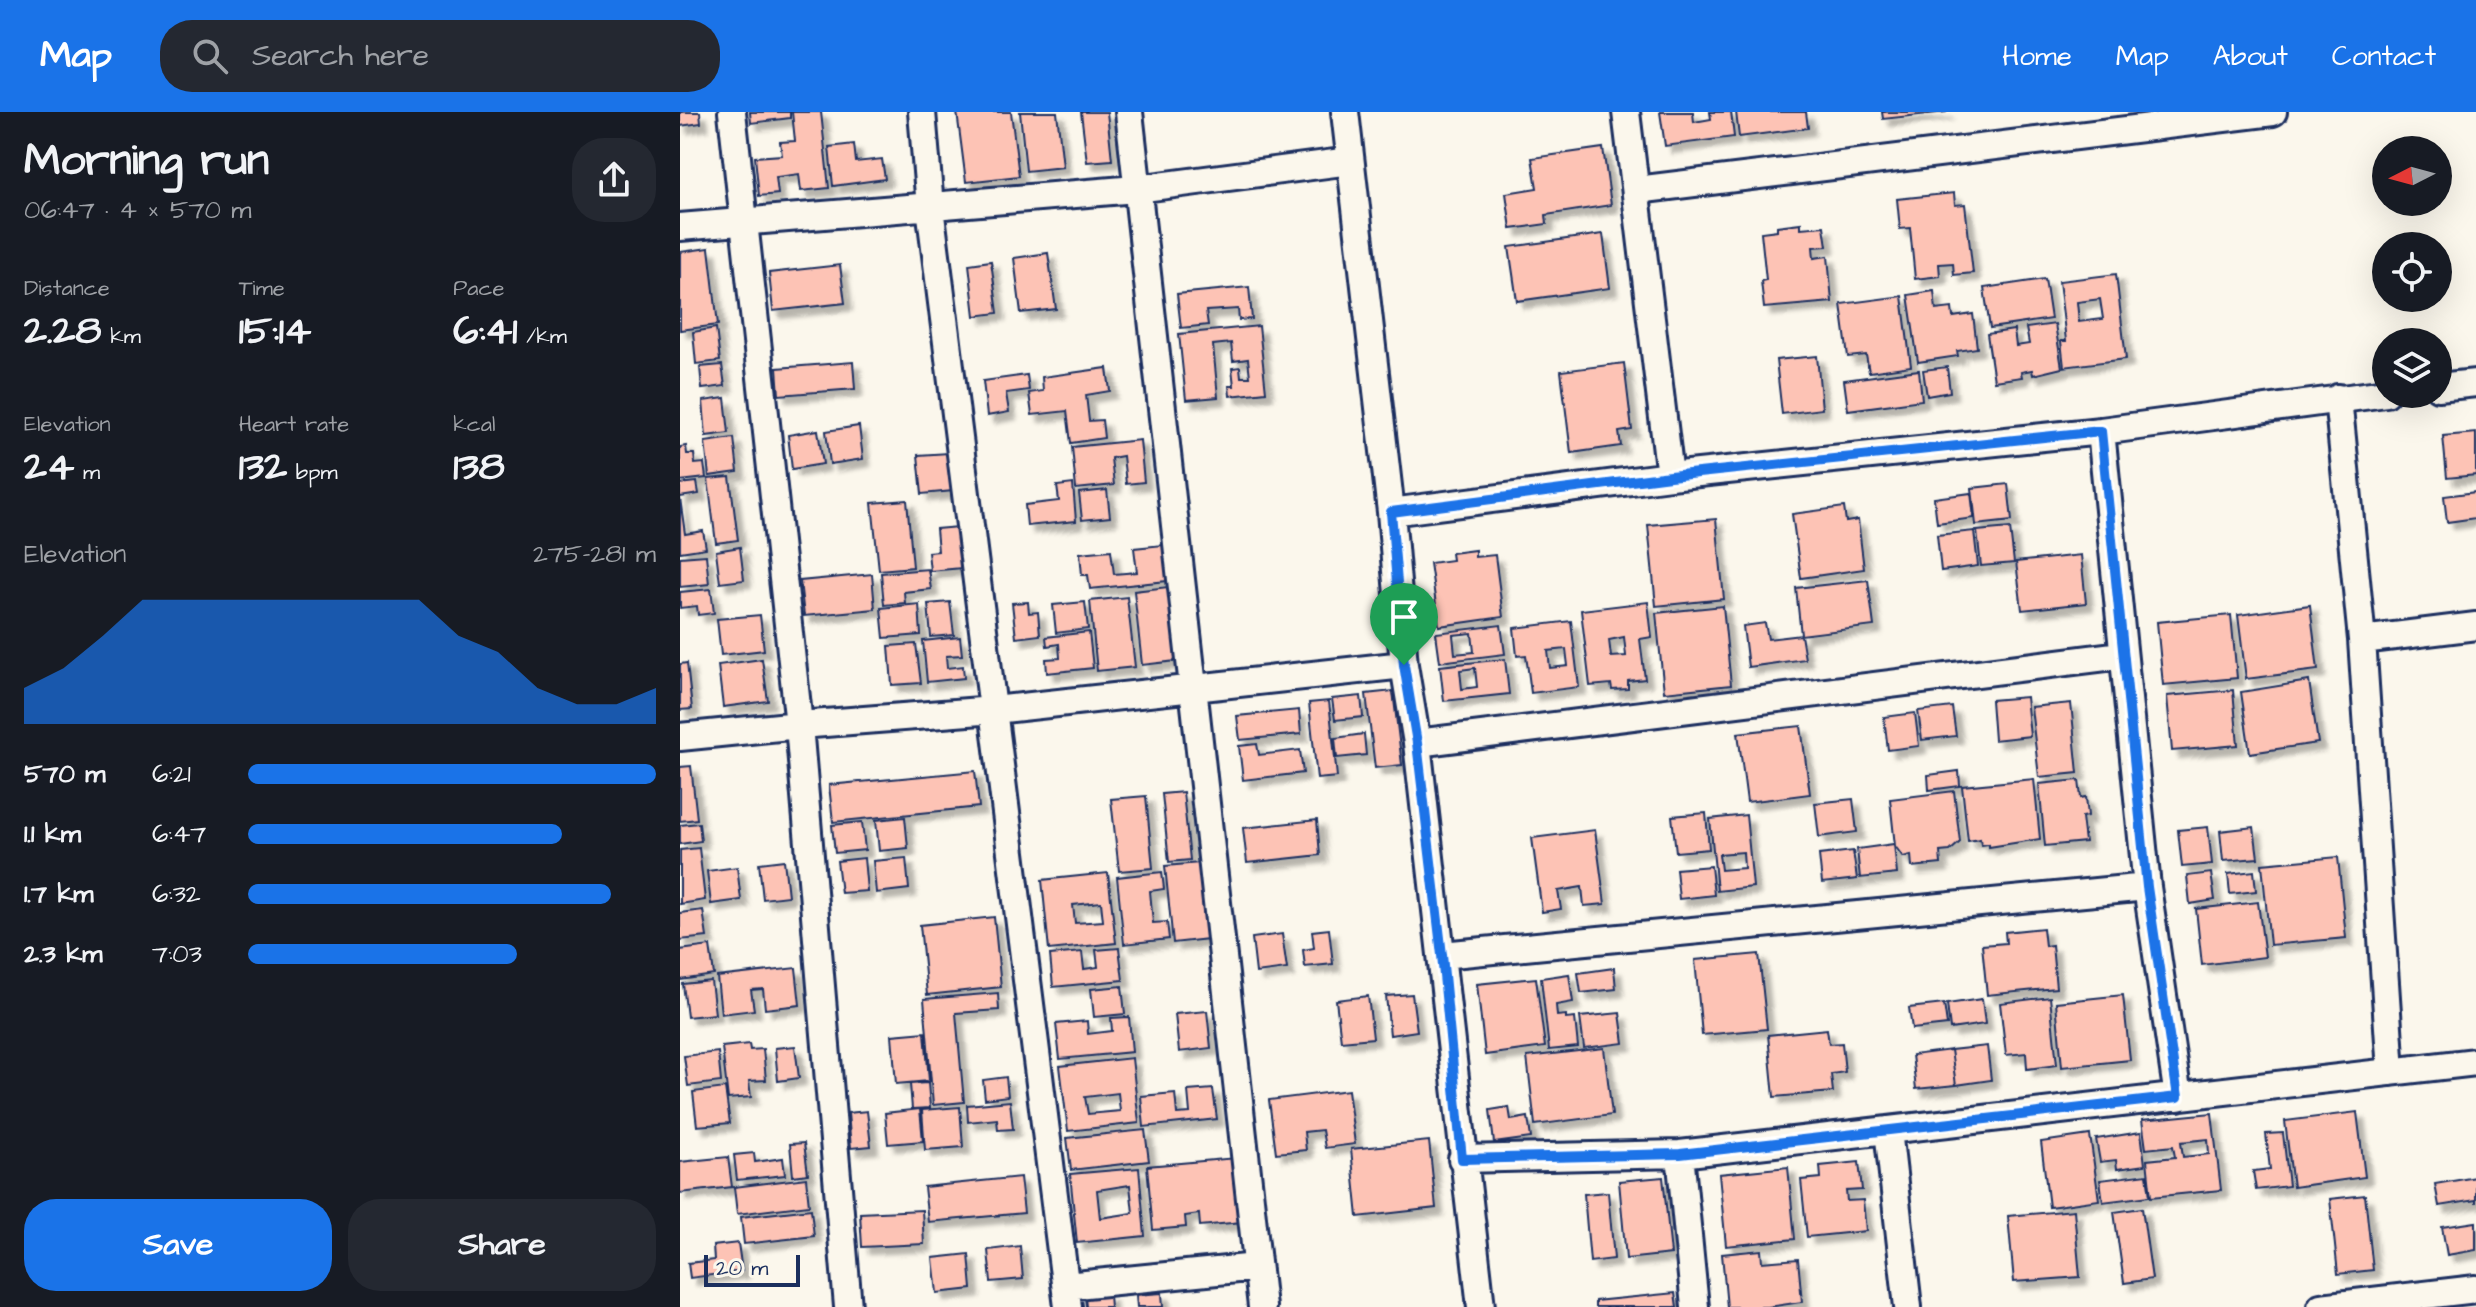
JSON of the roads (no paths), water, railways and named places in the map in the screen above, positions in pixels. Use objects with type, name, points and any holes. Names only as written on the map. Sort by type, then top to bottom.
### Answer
[{"type":"street","points":[[732,112],[799,725],[848,1307]]},
{"type":"street","points":[[922,112],[930,207],[1067,1296],[1257,1267]]},
{"type":"street","points":[[1129,112],[1262,1307]]},
{"type":"street","points":[[1345,112],[1391,512],[1404,665],[1417,743],[1481,1307]]},
{"type":"street","points":[[1626,112],[1670,476]]},
{"type":"street","points":[[1637,190],[2273,112]]},
{"type":"street","points":[[680,227],[1136,189],[1350,161]]},
{"type":"street","points":[[2452,386],[2476,383]]},
{"type":"street","points":[[1391,512],[1670,476],[2101,431],[2372,394]]},
{"type":"street","points":[[2338,398],[2362,640],[2391,1072]]},
{"type":"street","points":[[2101,431],[2147,887],[2178,1097]]},
{"type":"street","points":[[2362,640],[2476,626]]},
{"type":"street","points":[[1417,743],[2122,655]]},
{"type":"street","points":[[680,737],[994,710],[1404,665]]},
{"type":"street","points":[[1442,955],[2147,887]]},
{"type":"street","points":[[1462,1159],[1680,1154],[2476,1062]]},
{"type":"street","points":[[1888,1130],[1908,1307]]},
{"type":"street","points":[[1680,1154],[1695,1307]]},
{"type":"street","points":[[2321,1307],[2476,1289]]}]
